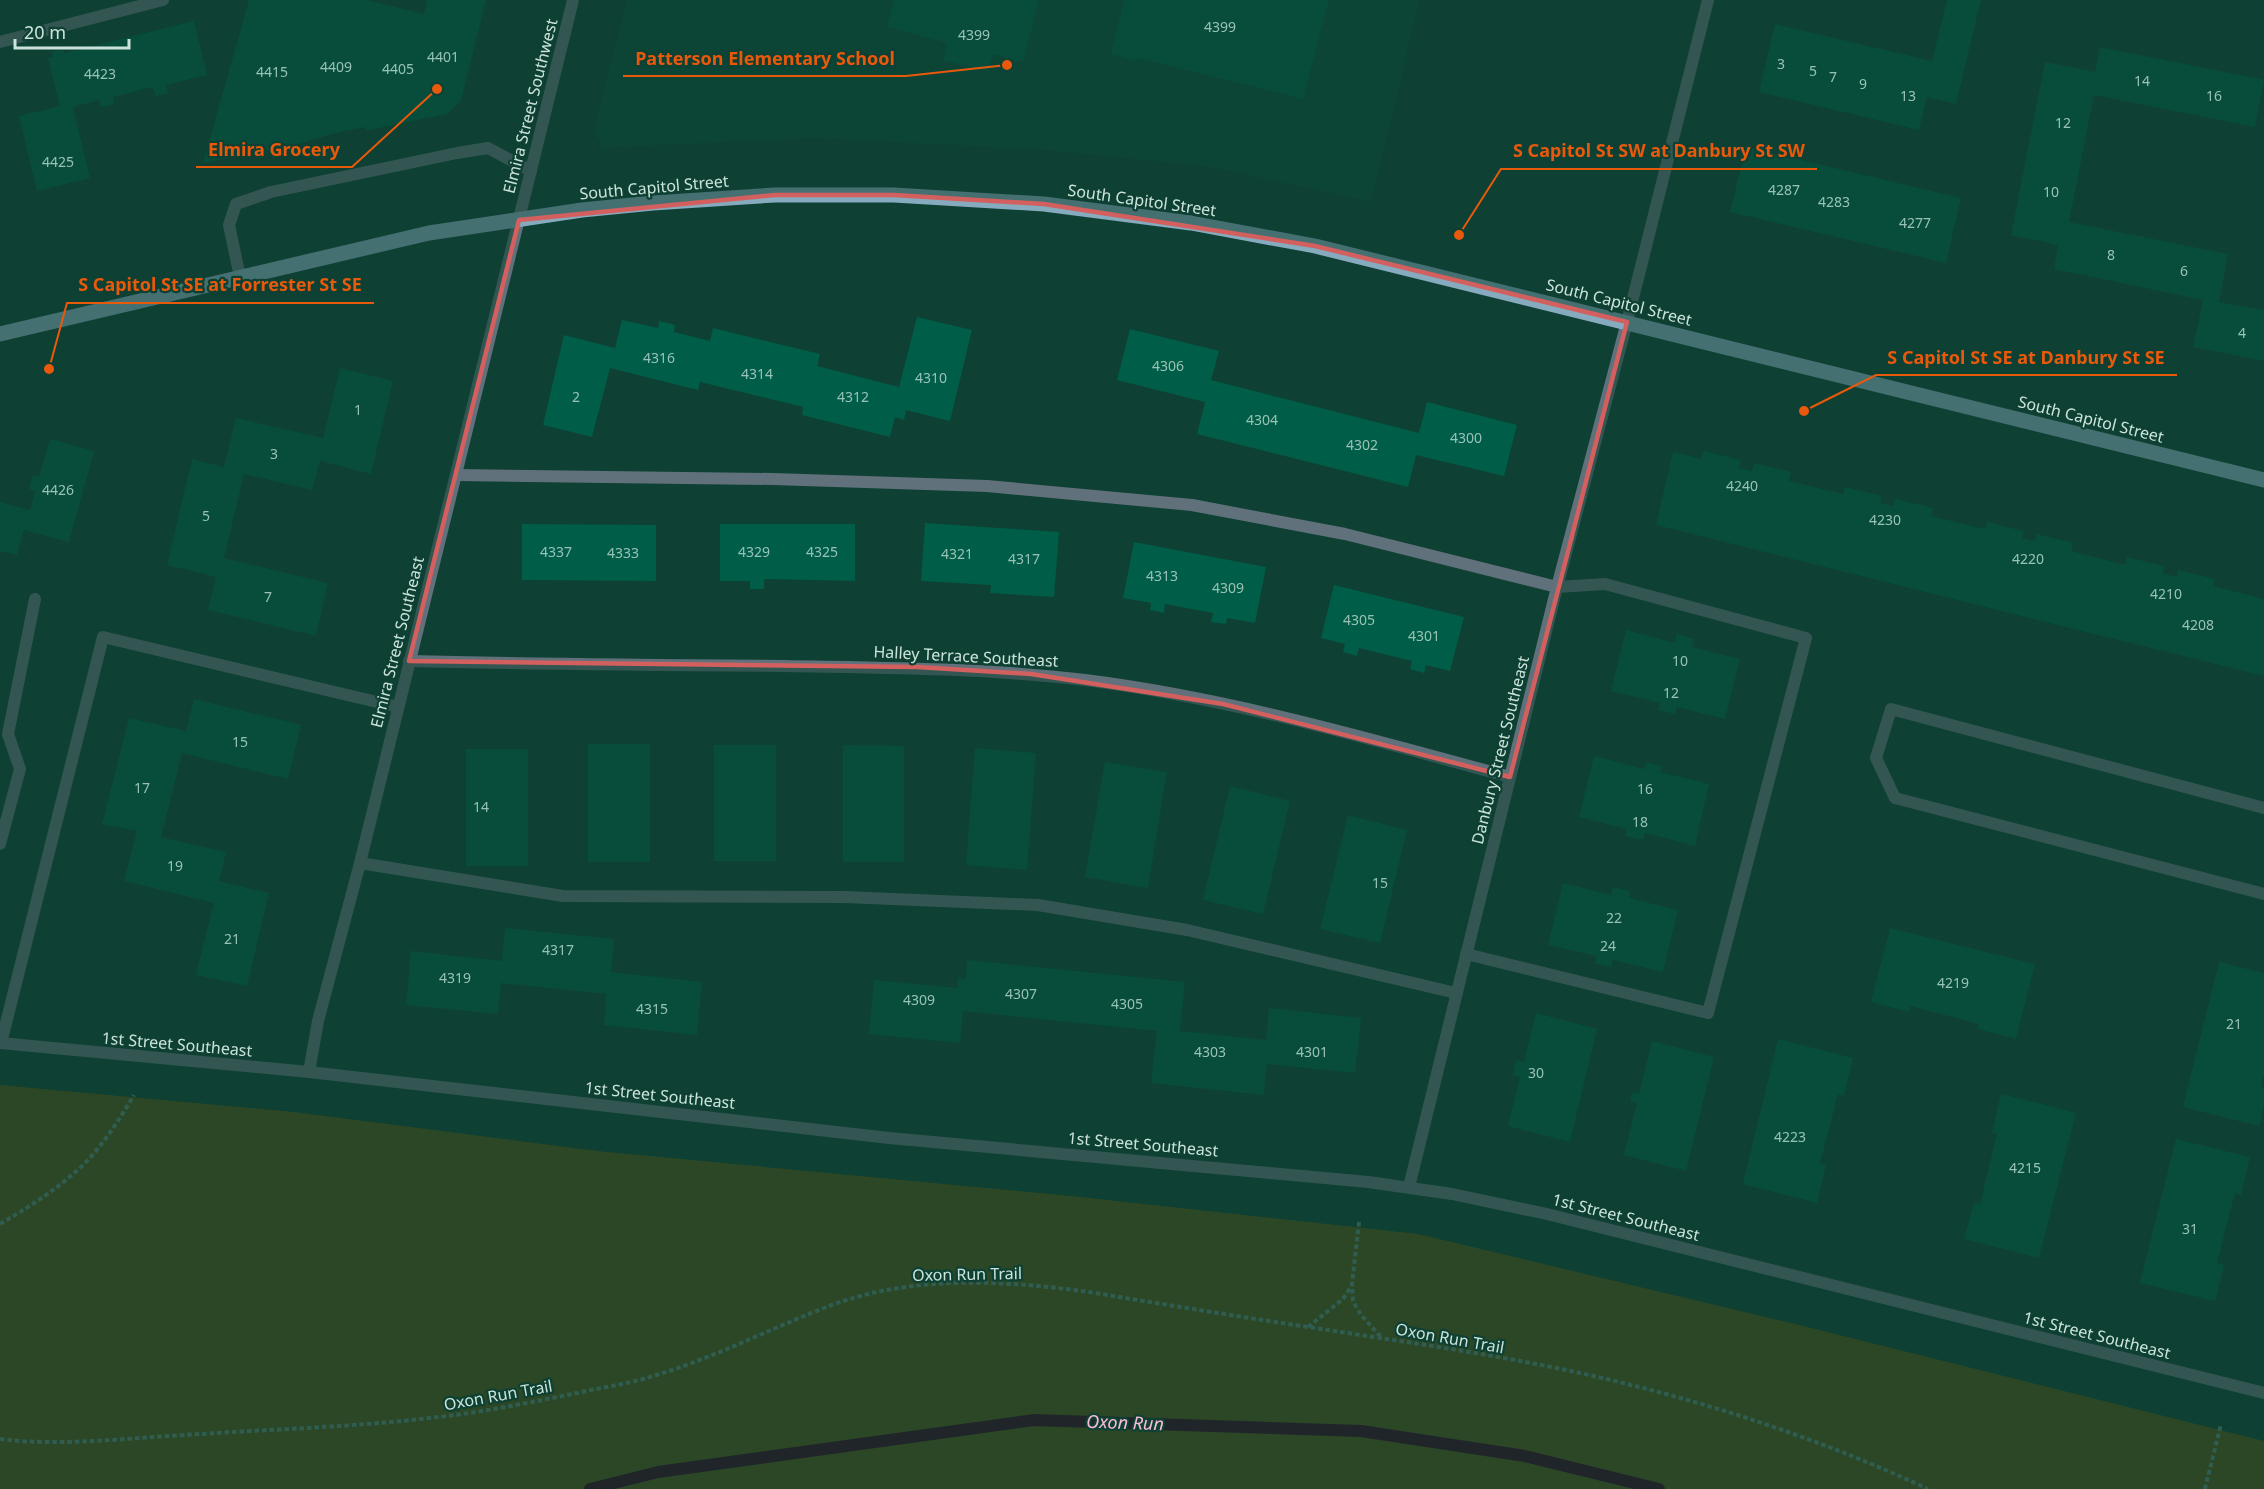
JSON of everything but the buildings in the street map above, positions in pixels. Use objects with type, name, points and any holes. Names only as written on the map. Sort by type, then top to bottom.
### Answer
[{"type":"main road","name":"South Capitol Street","points":[[0,334],[429,233],[653,203],[776,195],[894,195],[1044,204],[1191,223],[1315,246],[2264,480]]},
{"type":"street","points":[[0,42],[163,0]]},
{"type":"street","name":"Elmira Street Southwest","points":[[519,220],[573,0]]},
{"type":"street","name":"Danbury Street Southeast","points":[[1408,1187],[1557,587],[1708,0]]},
{"type":"street","points":[[240,277],[229,225],[236,204],[271,192],[488,148],[531,171]]},
{"type":"street","name":"Elmira Street Southeast","points":[[309,1072],[318,1020],[360,863],[519,220]]},
{"type":"street","points":[[456,475],[773,479],[987,486],[1192,505],[1345,534],[1557,587],[1605,584],[1806,638],[1708,1013],[1466,954]]},
{"type":"street","points":[[0,844],[20,769],[8,734],[35,599]]},
{"type":"street","points":[[0,1043],[103,638],[398,707]]},
{"type":"street","name":"Halley Terrace Southeast","points":[[409,661],[917,667],[1088,680],[1169,693],[1293,719],[1510,777]]},
{"type":"street","points":[[2264,808],[1891,709],[1876,758],[1895,798],[2264,894]]},
{"type":"street","points":[[360,863],[563,896],[845,897],[1038,905],[1187,930],[1456,993]]},
{"type":"street","name":"1st Street Southeast","points":[[0,1043],[309,1072],[889,1138],[1408,1187],[1497,1202],[1547,1214],[2264,1393]]},
{"type":"path","points":[[0,1224],[32,1206],[82,1166],[134,1095]]},
{"type":"path","points":[[1359,1222],[1352,1284],[1353,1301],[1361,1315],[1382,1338]]},
{"type":"path","name":"Oxon Run Trail","points":[[0,1439],[88,1440],[368,1424],[466,1414],[517,1406],[642,1379],[692,1363],[830,1306],[862,1296],[905,1288],[977,1283],[1046,1286],[1382,1338],[1538,1365],[1651,1390],[1748,1419],[1857,1458],[1928,1489]]},
{"type":"path","points":[[1308,1327],[1343,1299],[1352,1284]]},
{"type":"path","points":[[2205,1489],[2221,1424]]},
{"type":"highlighted area","points":[[775,195],[894,195],[1044,204],[1315,246],[1627,322],[1510,777],[1223,704],[1031,674],[917,667],[409,661],[519,220]]},
{"type":"shaded area","points":[[627,0],[1420,0],[1371,202],[1211,167],[1045,150],[813,138],[603,148],[593,130]]},
{"type":"shaded area","points":[[0,1085],[294,1112],[597,1151],[1071,1196],[1418,1234],[1799,1325],[2264,1441],[2264,1489],[0,1489]]},
{"type":"waterway","name":"Oxon Run","points":[[590,1489],[658,1472],[1034,1420],[1361,1431],[1525,1456],[1659,1489]]},
{"type":"place","name":"Patterson Elementary School","points":[[1007,65]]},
{"type":"place","name":"Elmira Grocery","points":[[437,89]]},
{"type":"place","name":"S Capitol St SW at Danbury St SW","points":[[1459,235]]},
{"type":"place","name":"S Capitol St SE at Forrester St SE","points":[[49,369]]},
{"type":"place","name":"S Capitol St SE at Danbury St SE","points":[[1804,411]]}]
